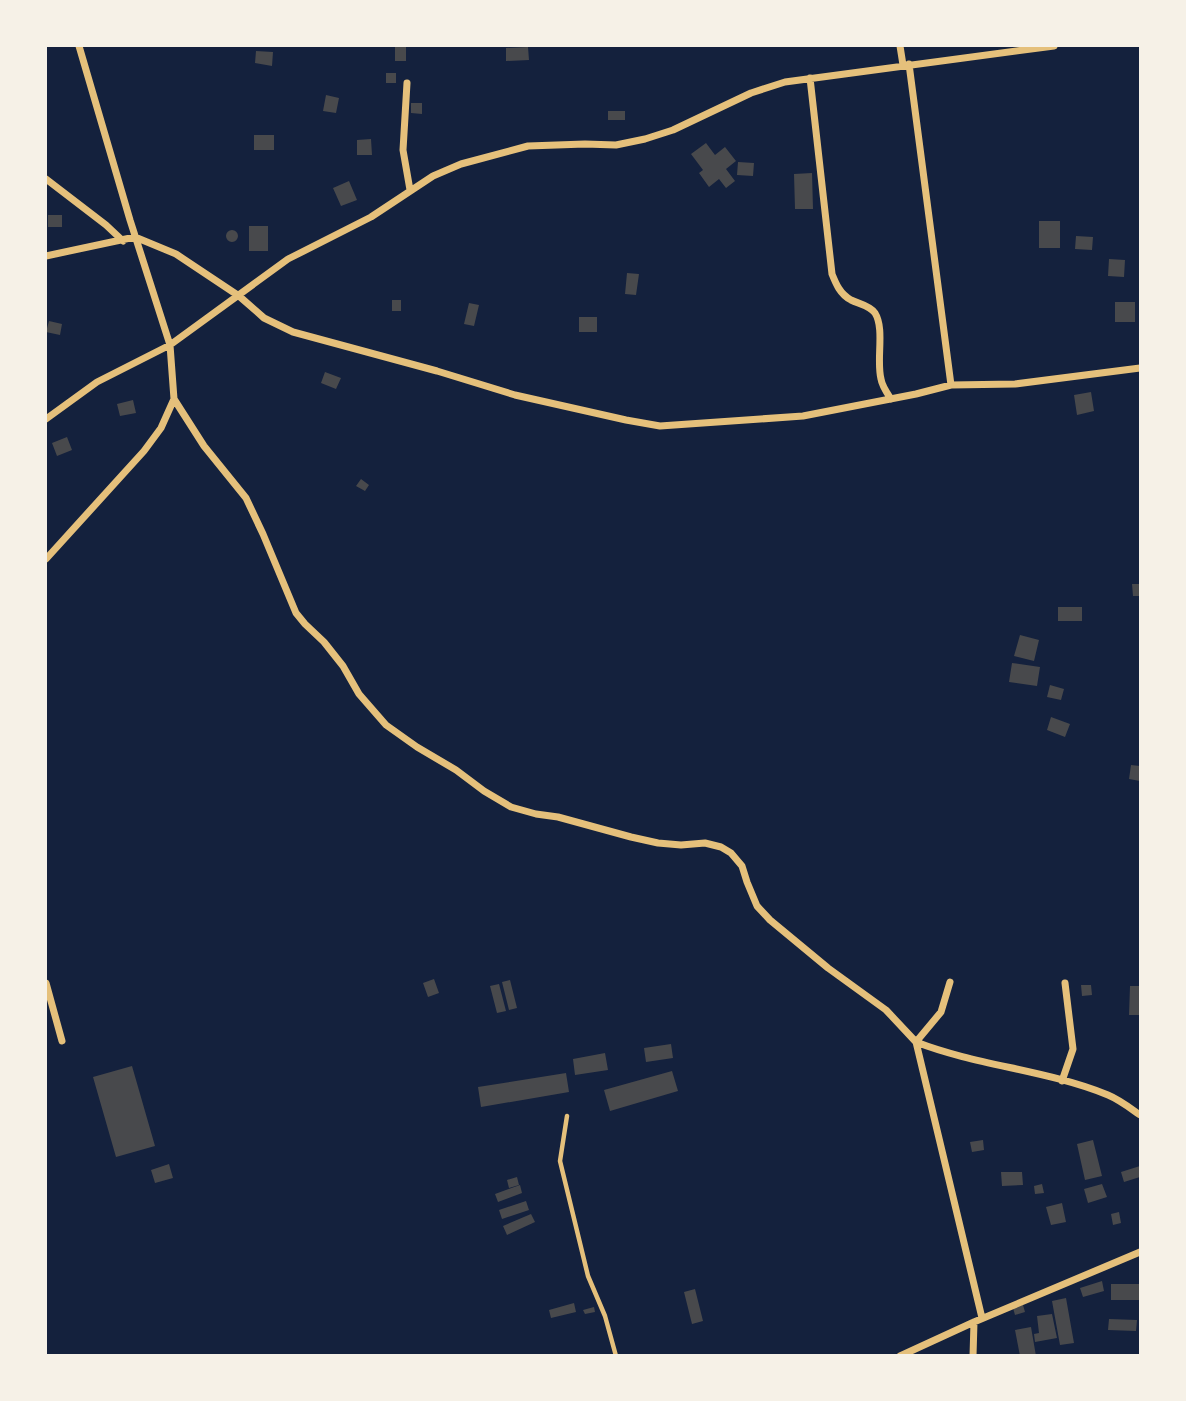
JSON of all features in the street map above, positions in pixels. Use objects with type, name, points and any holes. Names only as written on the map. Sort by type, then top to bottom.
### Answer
[{"type":"street","points":[[79,46],[170,345],[174,399],[204,446],[246,498],[264,534],[296,613],[324,642],[343,666],[359,694],[386,724],[511,807],[658,843],[705,843],[721,847],[731,853],[742,866],[757,906],[769,920],[886,1010],[916,1042],[940,1051],[1062,1080],[1110,1096],[1140,1115]]},
{"type":"street","points":[[900,46],[906,64],[951,385]]},
{"type":"street","points":[[46,419],[97,382],[170,345],[288,259],[371,217],[433,176],[461,164],[528,146],[616,145],[645,139],[673,130],[751,93],[785,82],[1054,46]]},
{"type":"street","points":[[810,78],[832,274],[838,288],[849,299],[867,306],[875,313],[879,325],[881,382],[891,399]]},
{"type":"street","points":[[407,83],[403,150],[410,190]]},
{"type":"street","points":[[46,179],[123,241]]},
{"type":"street","points":[[46,256],[135,237],[176,254],[239,296],[264,318],[293,332],[515,395],[626,421],[660,426],[803,416],[951,385],[1015,384],[1140,368]]},
{"type":"street","points":[[46,559],[144,451],[161,428],[174,399]]},
{"type":"street","points":[[916,1042],[942,1012],[950,982]]},
{"type":"street","points":[[46,983],[62,1041]]},
{"type":"street","points":[[1062,1080],[1073,1049],[1065,983]]},
{"type":"street","points":[[916,1042],[982,1318]]},
{"type":"street","points":[[900,1356],[982,1318],[1140,1252]]},
{"type":"street","points":[[973,1356],[974,1322]]},
{"type":"lane","points":[[568,1116],[560,1161],[588,1276],[605,1316],[616,1356]]},
{"type":"building","points":[[395,47],[406,47],[406,61],[395,61]]},
{"type":"building","points":[[528,47],[529,60],[506,61],[506,48]]},
{"type":"building","points":[[256,51],[273,52],[272,66],[255,63]]},
{"type":"building","points":[[386,73],[396,73],[396,83],[386,83]]},
{"type":"building","points":[[326,95],[339,98],[336,113],[323,111]]},
{"type":"building","points":[[411,103],[422,103],[422,114],[411,113]]},
{"type":"building","points":[[608,111],[625,111],[625,120],[608,120]]},
{"type":"building","points":[[254,135],[274,135],[274,150],[254,150]]},
{"type":"building","points":[[371,139],[372,155],[357,155],[357,140]]},
{"type":"building","points":[[706,143],[715,155],[725,147],[736,161],[726,169],[735,181],[726,188],[719,179],[709,187],[699,173],[703,170],[691,154]]},
{"type":"building","points":[[738,162],[754,163],[753,176],[737,175]]},
{"type":"building","points":[[812,173],[813,209],[795,209],[794,174]]},
{"type":"building","points":[[349,181],[357,200],[341,206],[333,188]]},
{"type":"building","points":[[48,215],[62,215],[62,227],[48,227]]},
{"type":"building","points":[[1039,221],[1060,221],[1060,248],[1039,248]]},
{"type":"building","points":[[249,226],[268,226],[268,251],[249,251]]},
{"type":"building","points":[[232,230],[238,236],[232,242],[226,236]]},
{"type":"building","points":[[1076,236],[1093,237],[1092,250],[1075,249]]},
{"type":"building","points":[[1109,259],[1125,260],[1124,277],[1108,276]]},
{"type":"building","points":[[627,273],[639,274],[636,295],[625,294]]},
{"type":"building","points":[[392,300],[401,300],[401,311],[392,311]]},
{"type":"building","points":[[1115,302],[1135,302],[1135,322],[1115,322]]},
{"type":"building","points":[[469,303],[479,305],[474,326],[464,324]]},
{"type":"building","points":[[579,317],[597,317],[597,332],[579,332]]},
{"type":"building","points":[[49,321],[62,324],[60,335],[46,332]]},
{"type":"building","points":[[325,372],[341,378],[336,389],[321,383]]},
{"type":"building","points":[[1091,392],[1094,411],[1077,415],[1074,395]]},
{"type":"building","points":[[133,400],[136,413],[120,416],[117,404]]},
{"type":"building","points":[[67,437],[72,450],[57,456],[52,443]]},
{"type":"building","points":[[361,479],[369,485],[365,491],[356,486]]},
{"type":"building","points":[[1132,584],[1140,584],[1140,596],[1133,596]]},
{"type":"building","points":[[1058,607],[1082,607],[1082,621],[1058,621]]},
{"type":"building","points":[[1020,635],[1039,640],[1034,661],[1014,656]]},
{"type":"building","points":[[1012,663],[1040,667],[1037,686],[1009,682]]},
{"type":"building","points":[[1050,685],[1064,689],[1061,700],[1047,697]]},
{"type":"building","points":[[1051,717],[1070,724],[1065,737],[1047,730]]},
{"type":"building","points":[[1131,765],[1140,766],[1140,781],[1129,779]]},
{"type":"building","points":[[434,979],[439,993],[428,997],[423,983]]},
{"type":"building","points":[[510,980],[517,1008],[509,1010],[502,982]]},
{"type":"building","points":[[499,984],[506,1011],[497,1013],[490,986]]},
{"type":"building","points":[[1081,985],[1091,985],[1092,995],[1082,996]]},
{"type":"building","points":[[1130,986],[1140,986],[1140,1015],[1129,1015]]},
{"type":"building","points":[[671,1044],[673,1058],[646,1062],[644,1048]]},
{"type":"building","points":[[605,1053],[608,1070],[575,1075],[573,1059]]},
{"type":"building","points":[[132,1066],[155,1146],[116,1157],[93,1077]]},
{"type":"building","points":[[672,1071],[678,1091],[610,1111],[604,1090]]},
{"type":"building","points":[[566,1073],[569,1092],[481,1107],[478,1087]]},
{"type":"building","points":[[983,1140],[984,1150],[972,1152],[970,1142]]},
{"type":"building","points":[[1093,1140],[1102,1176],[1085,1180],[1077,1144]]},
{"type":"building","points":[[169,1164],[173,1178],[155,1183],[151,1170]]},
{"type":"building","points":[[1140,1166],[1140,1177],[1124,1182],[1121,1172]]},
{"type":"building","points":[[1001,1172],[1022,1172],[1023,1185],[1002,1186]]},
{"type":"building","points":[[517,1177],[519,1185],[509,1188],[507,1180]]},
{"type":"building","points":[[1042,1184],[1044,1193],[1035,1194],[1034,1186]]},
{"type":"building","points":[[1102,1184],[1107,1197],[1088,1203],[1084,1189]]},
{"type":"building","points":[[520,1185],[522,1193],[498,1202],[495,1194]]},
{"type":"building","points":[[526,1201],[529,1210],[502,1219],[499,1210]]},
{"type":"building","points":[[1062,1203],[1066,1222],[1051,1225],[1046,1207]]},
{"type":"building","points":[[1119,1212],[1121,1223],[1113,1225],[1111,1214]]},
{"type":"building","points":[[531,1214],[535,1222],[507,1235],[503,1226]]},
{"type":"building","points":[[1102,1281],[1104,1291],[1083,1297],[1080,1288]]},
{"type":"building","points":[[1111,1284],[1140,1284],[1140,1300],[1111,1300]]},
{"type":"building","points":[[695,1289],[703,1321],[692,1324],[684,1292]]},
{"type":"building","points":[[1066,1298],[1074,1343],[1060,1345],[1052,1301]]},
{"type":"building","points":[[574,1303],[576,1312],[551,1318],[549,1310]]},
{"type":"building","points":[[1023,1305],[1025,1312],[1015,1315],[1013,1308]]},
{"type":"building","points":[[594,1307],[595,1312],[585,1314],[583,1310]]},
{"type":"building","points":[[1052,1314],[1057,1338],[1035,1342],[1034,1334],[1039,1333],[1037,1316]]},
{"type":"building","points":[[1109,1319],[1137,1320],[1136,1331],[1108,1330]]},
{"type":"building","points":[[1031,1327],[1036,1356],[1020,1356],[1015,1330]]}]
